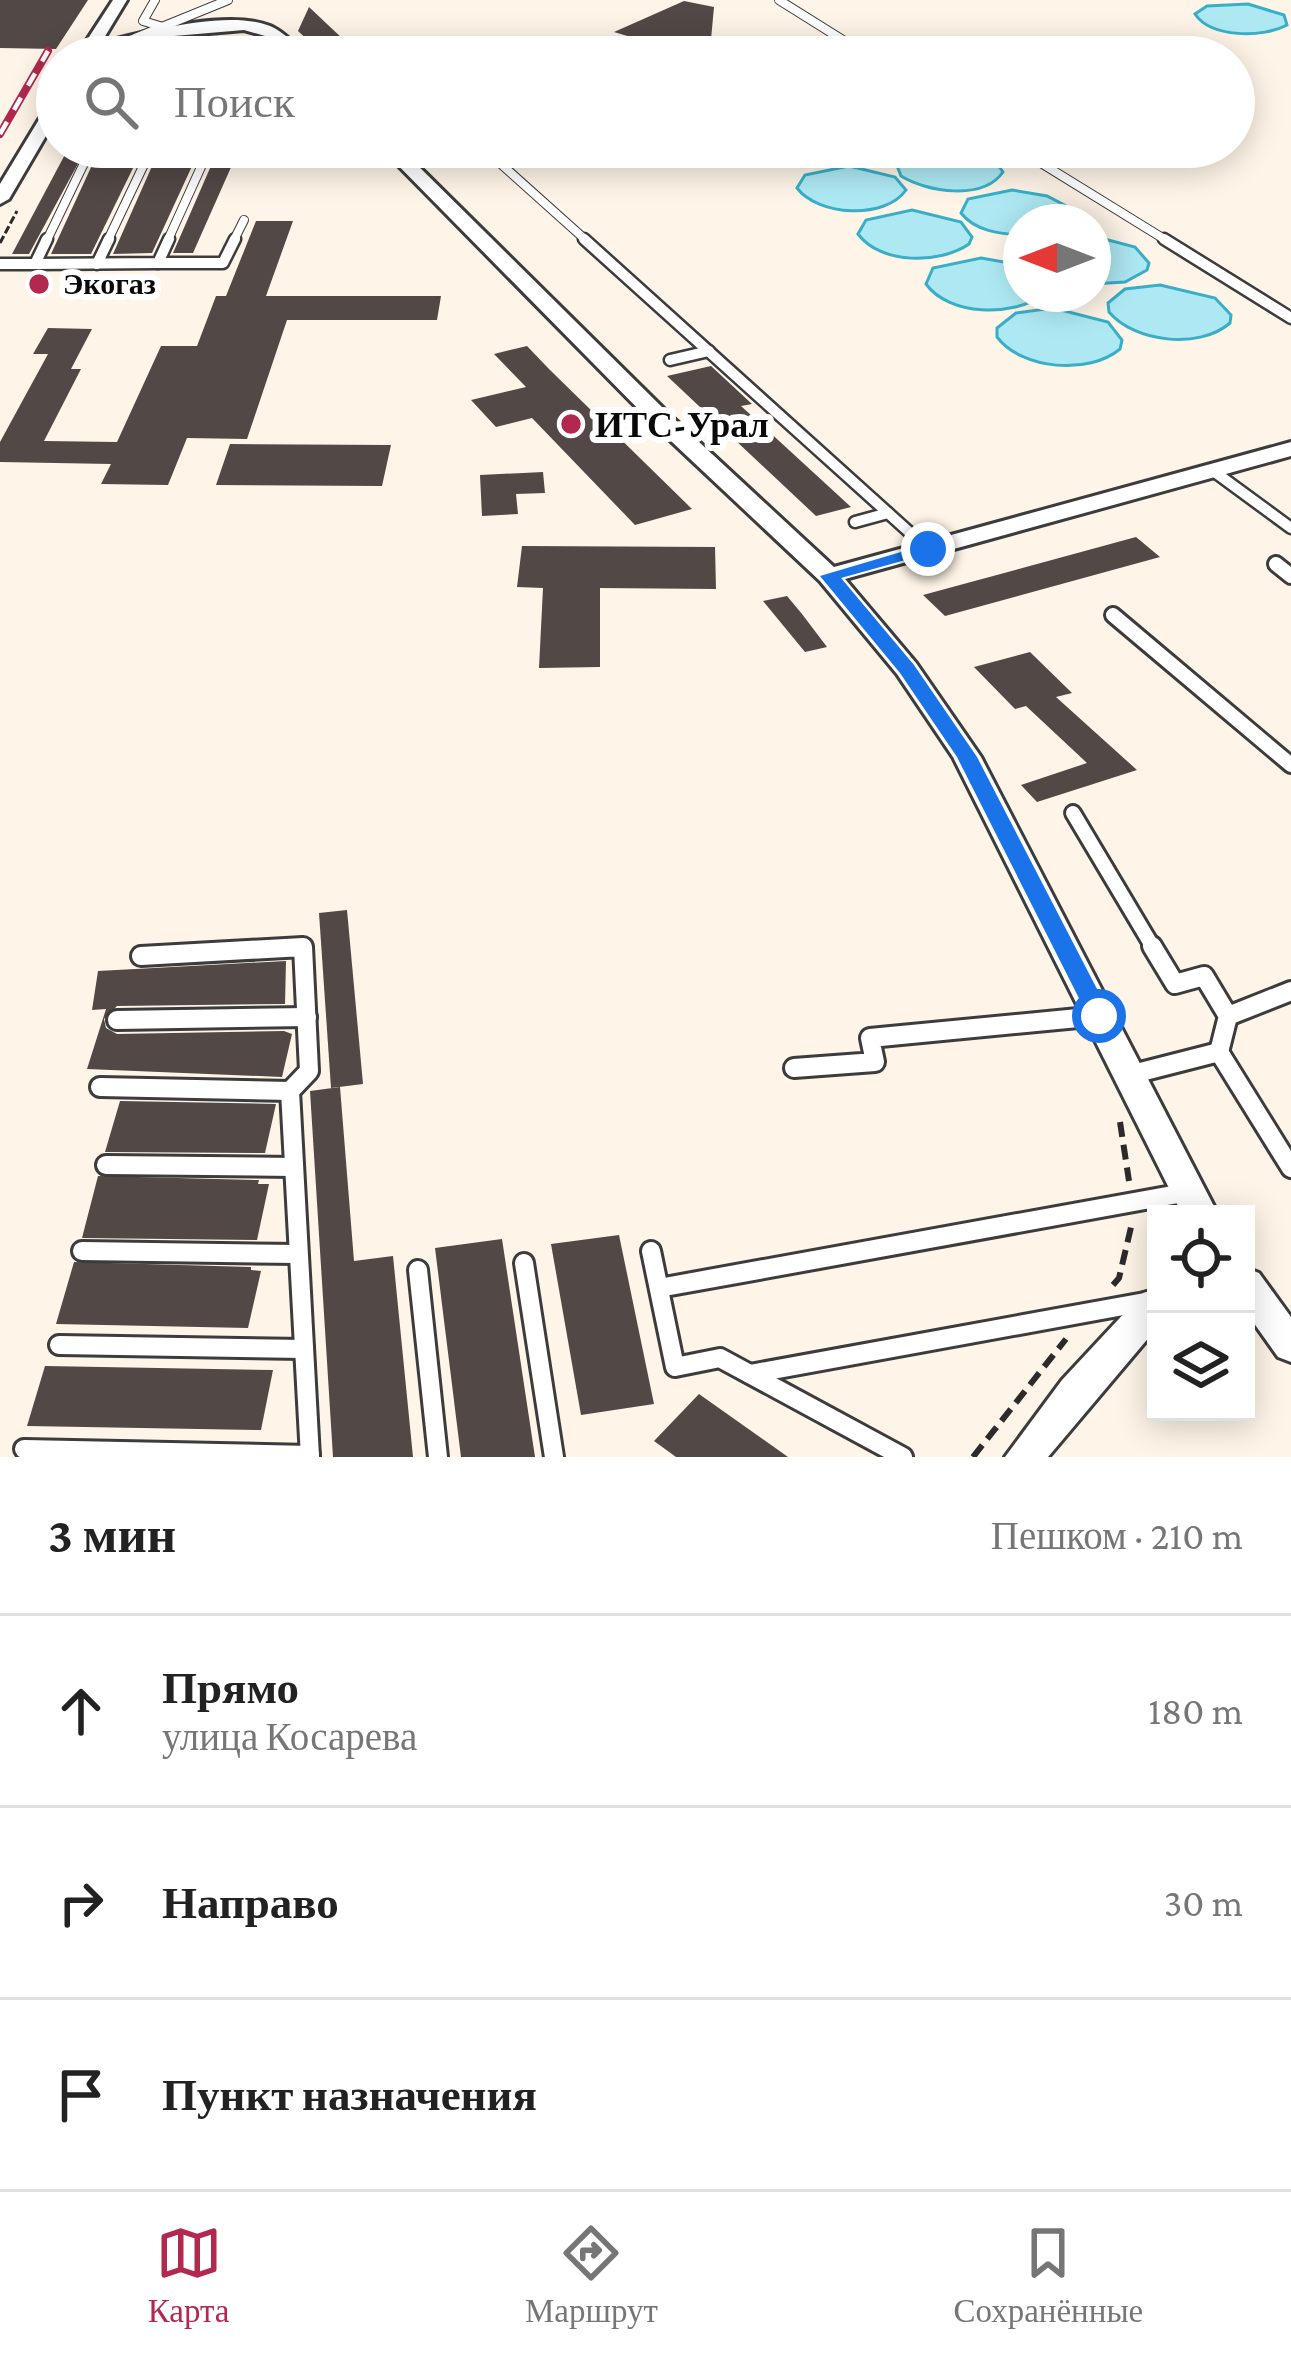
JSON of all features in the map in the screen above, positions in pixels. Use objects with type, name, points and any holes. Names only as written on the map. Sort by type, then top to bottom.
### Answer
[{"type":"street","points":[[98,36],[120,0]]},
{"type":"street","points":[[142,36],[166,29],[243,26],[276,36]]},
{"type":"street","points":[[0,199],[36,138]]},
{"type":"street","points":[[410,168],[663,422],[829,576],[907,669],[967,757],[1195,1203]]},
{"type":"street","points":[[829,576],[1291,448]]},
{"type":"street","points":[[1255,1296],[1291,1346]]},
{"type":"street","points":[[1025,1457],[1147,1312]]},
{"type":"lane","points":[[155,0],[143,21],[166,29],[231,1],[243,26]]},
{"type":"lane","points":[[778,0],[836,36]]},
{"type":"lane","points":[[35,264],[82,168]]},
{"type":"lane","points":[[97,264],[142,168]]},
{"type":"lane","points":[[158,263],[201,168]]},
{"type":"lane","points":[[505,168],[928,549]]},
{"type":"lane","points":[[1049,168],[1291,318]]},
{"type":"lane","points":[[0,264],[223,263],[244,220]]},
{"type":"lane","points":[[670,360],[709,351]]},
{"type":"lane","points":[[1212,470],[1291,527]]},
{"type":"lane","points":[[854,522],[888,513]]},
{"type":"lane","points":[[1276,564],[1291,576]]},
{"type":"lane","points":[[1114,615],[1291,765]]},
{"type":"lane","points":[[1073,813],[1175,984],[1204,976],[1228,1016],[1219,1052],[1291,1168]]},
{"type":"lane","points":[[24,1450],[310,1456],[290,1091],[309,1071],[303,947],[141,956]]},
{"type":"lane","points":[[1228,1016],[1291,991]]},
{"type":"lane","points":[[117,1020],[307,1016]]},
{"type":"lane","points":[[794,1068],[874,1062],[870,1037],[1099,1016]]},
{"type":"lane","points":[[1130,1076],[1219,1052]]},
{"type":"lane","points":[[100,1087],[290,1091]]},
{"type":"lane","points":[[106,1165],[294,1167]]},
{"type":"lane","points":[[658,1288],[1132,1202],[1195,1203]]},
{"type":"lane","points":[[82,1251],[298,1254]]},
{"type":"lane","points":[[651,1251],[675,1367],[721,1358],[903,1457]]},
{"type":"lane","points":[[524,1263],[554,1457]]},
{"type":"lane","points":[[418,1270],[438,1457]]},
{"type":"lane","points":[[750,1374],[1147,1303]]},
{"type":"lane","points":[[59,1345],[304,1349]]},
{"type":"path","points":[[973,1457],[1119,1278],[1132,1202],[1119,1115]]},
{"type":"water","points":[[1248,4],[1284,15],[1287,25],[1238,33],[1213,28],[1195,14],[1207,6]]},
{"type":"water","points":[[857,168],[895,177],[906,190],[883,206],[835,209],[797,188],[805,175]]},
{"type":"water","points":[[898,168],[1000,168],[1003,172],[982,187],[954,191],[901,176]]},
{"type":"water","points":[[1012,190],[1062,204],[1003,204],[1003,233],[967,219],[961,213],[968,199]]},
{"type":"water","points":[[912,210],[961,222],[972,237],[969,244],[943,255],[911,258],[881,251],[858,234],[866,220]]},
{"type":"water","points":[[1111,241],[1135,247],[1149,263],[1147,270],[1125,282],[1111,283]]},
{"type":"water","points":[[981,258],[1003,262],[1003,309],[965,307],[936,295],[926,284],[933,268]]},
{"type":"water","points":[[1160,285],[1215,298],[1231,315],[1230,323],[1202,337],[1150,336],[1109,312],[1111,301],[1125,289]]},
{"type":"water","points":[[1069,312],[1108,322],[1122,340],[1120,349],[1091,363],[1039,362],[1008,348],[997,337],[997,328],[1016,313]]},
{"type":"building","points":[[0,0],[88,0],[64,36],[36,36],[36,49],[0,48]]},
{"type":"building","points":[[684,1],[714,7],[711,36],[614,32]]},
{"type":"building","points":[[309,7],[340,36],[303,36],[298,31]]},
{"type":"building","points":[[58,168],[76,168],[29,254],[12,254]]},
{"type":"building","points":[[91,168],[133,168],[91,254],[51,254]]},
{"type":"building","points":[[151,168],[191,168],[152,253],[113,254]]},
{"type":"building","points":[[210,168],[231,168],[193,253],[173,253]]},
{"type":"building","points":[[256,221],[293,221],[266,296],[441,296],[437,320],[287,320],[247,439],[187,438],[168,485],[101,484],[111,464],[0,462],[0,442],[48,354],[33,354],[48,328],[92,329],[71,369],[81,369],[44,441],[117,442],[161,346],[197,346],[216,296],[226,296]]},
{"type":"building","points":[[527,346],[692,509],[635,525],[532,418],[496,427],[471,400],[526,387],[494,354]]},
{"type":"building","points":[[711,366],[752,404],[741,406],[851,507],[816,516],[667,376]]},
{"type":"building","points":[[230,444],[391,445],[382,486],[216,485]]},
{"type":"building","points":[[543,472],[545,493],[516,494],[518,514],[482,516],[480,475]]},
{"type":"building","points":[[1136,537],[1160,557],[945,616],[923,595]]},
{"type":"building","points":[[522,546],[715,547],[716,589],[600,588],[600,667],[539,668],[543,588],[517,587]]},
{"type":"building","points":[[787,596],[827,647],[805,652],[763,601]]},
{"type":"building","points":[[1030,652],[1072,693],[1056,697],[1137,770],[1037,802],[1021,785],[1087,763],[1026,706],[1015,709],[974,667]]},
{"type":"building","points":[[347,910],[363,1084],[331,1088],[319,913]]},
{"type":"building","points":[[286,961],[285,1004],[117,1006],[104,1019],[106,1028],[117,1034],[284,1031],[292,1034],[282,1077],[87,1069],[106,1009],[92,1010],[98,971]]},
{"type":"building","points":[[340,1087],[354,1261],[393,1256],[413,1457],[333,1457],[310,1091]]},
{"type":"building","points":[[120,1101],[276,1104],[265,1153],[105,1152]]},
{"type":"building","points":[[98,1176],[269,1184],[257,1240],[82,1238]]},
{"type":"building","points":[[619,1235],[654,1404],[581,1415],[551,1244]]},
{"type":"building","points":[[502,1239],[535,1457],[461,1457],[435,1248]]},
{"type":"building","points":[[74,1262],[261,1271],[248,1328],[56,1324]]},
{"type":"building","points":[[45,1366],[273,1370],[261,1430],[27,1426]]},
{"type":"building","points":[[699,1394],[788,1457],[676,1457],[654,1441]]},
{"type":"railway","points":[[0,134],[36,72]]},
{"type":"place","name":"Экогаз","points":[[39,284]]},
{"type":"place","name":"ИТС-Урал","points":[[571,424]]},
{"type":"route","points":[[928,549],[829,576],[907,669],[967,757],[1099,1016]]}]
